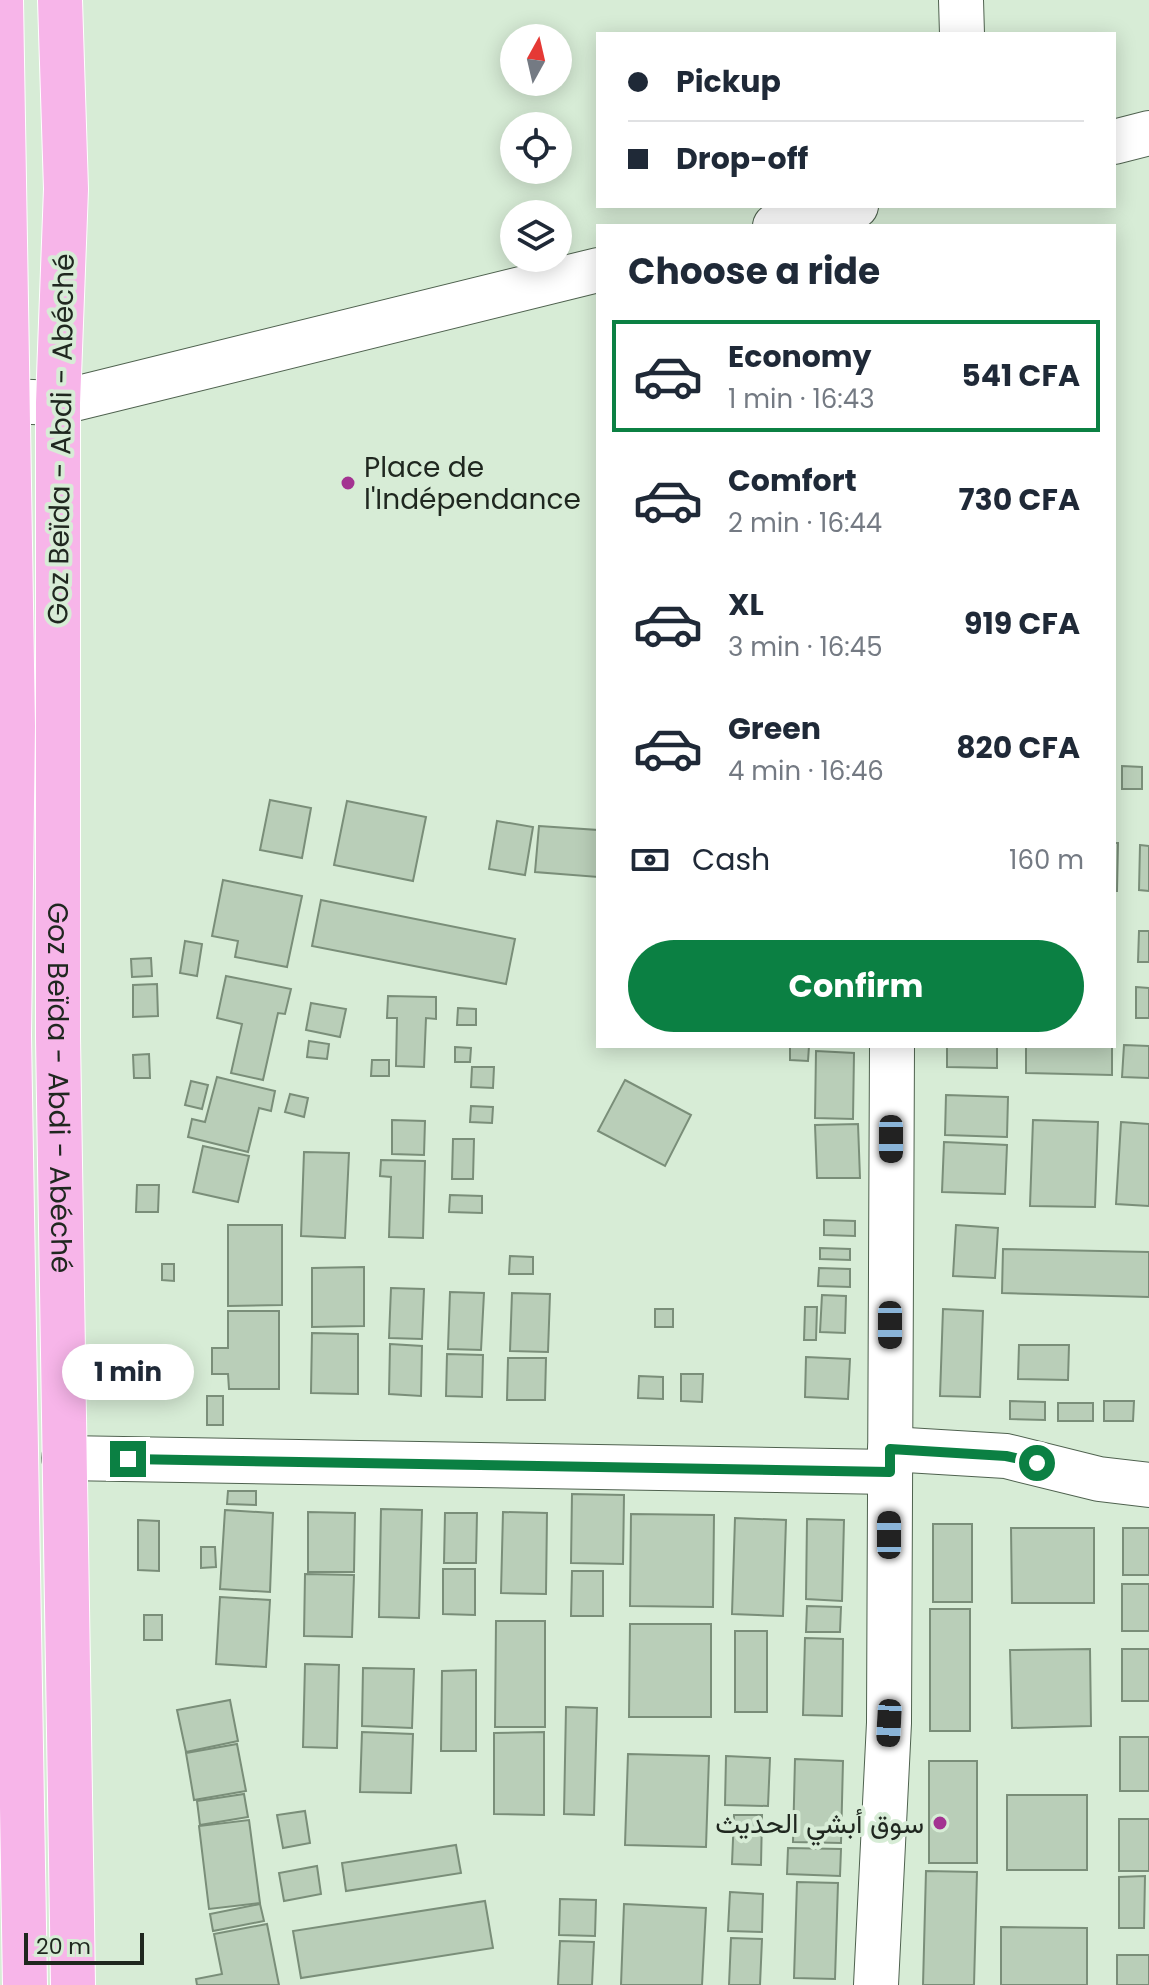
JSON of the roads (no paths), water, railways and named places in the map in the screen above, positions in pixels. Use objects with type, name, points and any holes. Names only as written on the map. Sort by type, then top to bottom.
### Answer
[{"type":"main road","points":[[1,0],[9,1035],[25,1985]]},
{"type":"main road","name":"Goz Beïda - Abdi - Abéché","points":[[60,0],[66,189],[58,403],[58,1037],[73,1985]]},
{"type":"main road","points":[[16,1349],[63,1347]]},
{"type":"street","points":[[961,0],[962,32]]},
{"type":"street","points":[[1116,141],[1149,133]]},
{"type":"street","points":[[783,224],[848,208]]},
{"type":"street","points":[[4,403],[58,403],[596,270]]},
{"type":"street","points":[[7,726],[59,723]]},
{"type":"street","points":[[876,1985],[889,1723],[892,1048]]},
{"type":"street","points":[[64,1458],[890,1460],[1006,1456],[1099,1479],[1149,1485]]},
{"type":"place","name":"Place de l'Indépendance","points":[[348,483]]},
{"type":"place","name":"سوق أبشي الحديث","points":[[940,1823]]}]
